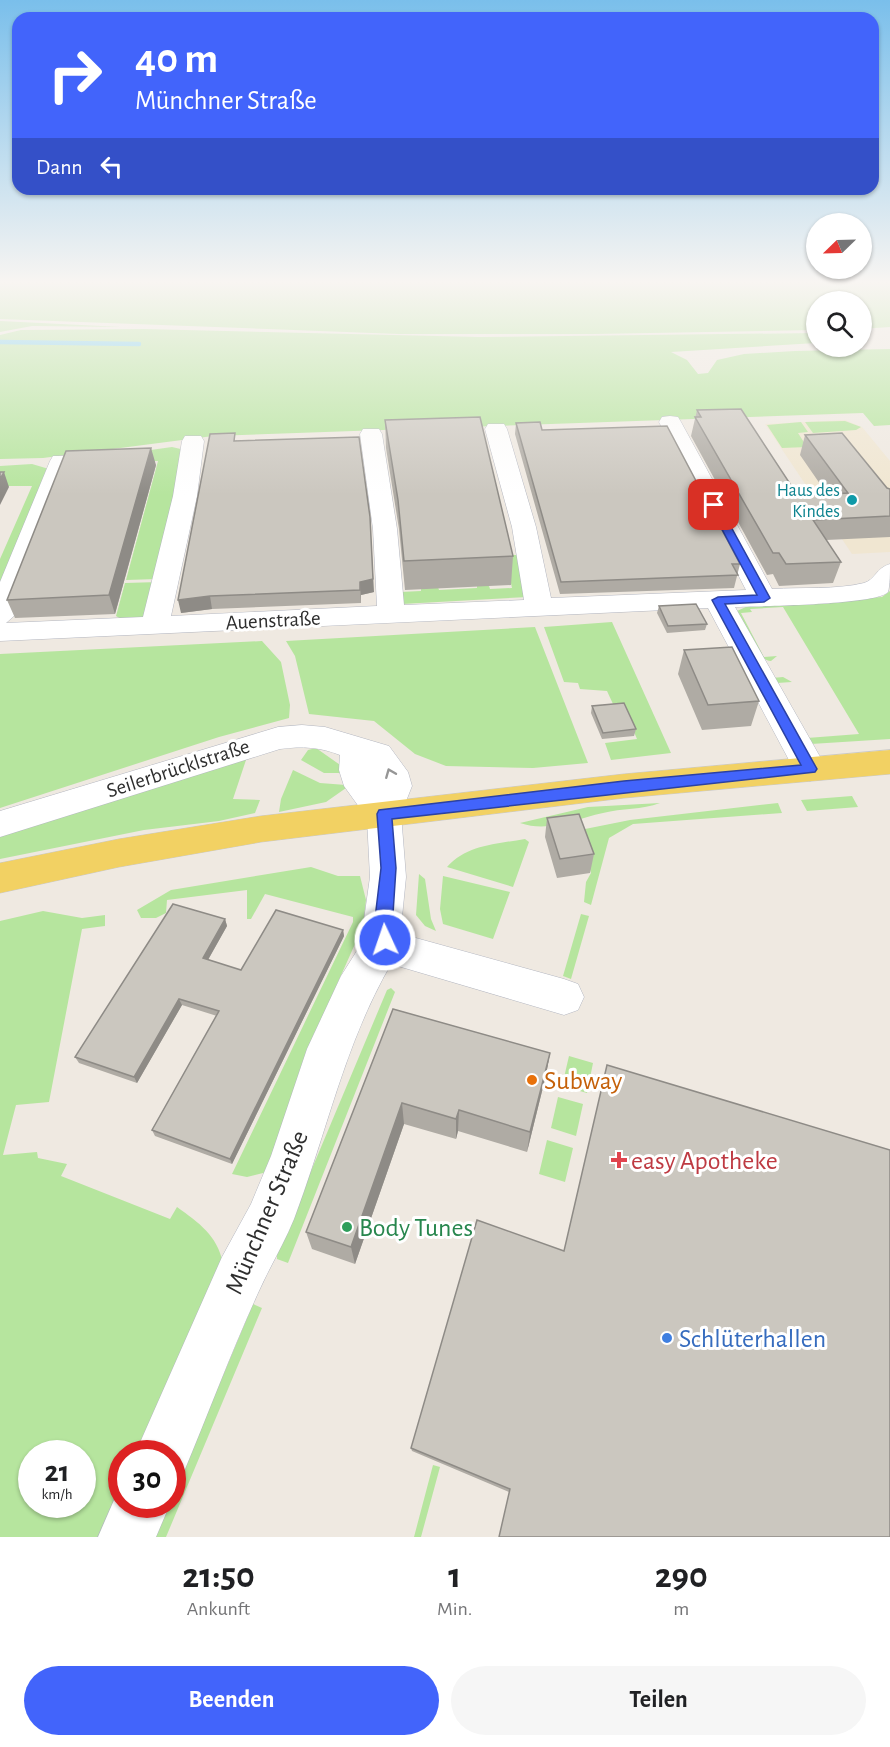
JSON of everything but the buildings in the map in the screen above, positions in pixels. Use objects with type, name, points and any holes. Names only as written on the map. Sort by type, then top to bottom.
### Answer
[{"type":"main road","points":[[0,878],[119,853],[261,829],[624,786],[890,762]]},
{"type":"street","points":[[670,422],[764,598]]},
{"type":"street","points":[[496,429],[524,527],[539,608]]},
{"type":"street","points":[[371,434],[385,529],[391,615]]},
{"type":"street","points":[[155,625],[184,496],[193,441]]},
{"type":"street","points":[[0,616],[61,461]]},
{"type":"street","name":"Auenstraße","points":[[0,632],[863,592],[877,588],[890,572]]},
{"type":"street","points":[[718,600],[810,769]]},
{"type":"street","name":"Seilerbrücklstraße","points":[[0,824],[278,738],[300,735],[325,738],[357,752],[354,761],[359,786],[384,814]]},
{"type":"street","points":[[384,814],[388,868],[382,927],[385,940],[393,948],[564,997]]},
{"type":"street","name":"Münchner Straße","points":[[169,1440],[240,1275],[269,1220],[294,1156],[328,1048],[355,989],[385,940]]},
{"type":"street","points":[[127,1537],[135,1518]]},
{"type":"shaded area","points":[[845,420],[862,427],[890,461],[890,552],[852,554],[765,424]]},
{"type":"green space","points":[[0,352],[675,352],[671,352],[687,360],[698,374],[708,373],[717,360],[744,354],[806,352],[806,357],[872,357],[872,352],[890,352],[890,425],[874,426],[863,413],[213,436],[43,458],[0,459]]},
{"type":"green space","points":[[845,421],[861,427],[856,430],[813,433],[805,422]]},
{"type":"green space","points":[[801,422],[808,432],[798,433],[807,447],[782,448],[767,425]]},
{"type":"green space","points":[[172,447],[185,450],[158,579],[126,580],[158,461],[73,464],[79,460]]},
{"type":"green space","points":[[32,464],[49,469],[0,585],[0,559],[32,486],[0,486],[0,466]]},
{"type":"green space","points":[[505,555],[518,555],[528,597],[402,604],[401,592],[421,591],[421,585],[437,584],[439,590],[477,588],[477,584],[488,583],[490,589],[512,588]]},
{"type":"green space","points":[[159,582],[147,617],[121,619],[116,616],[125,583]]},
{"type":"green space","points":[[890,591],[890,739],[811,744],[799,735],[770,683],[772,678],[783,677],[792,682],[777,683],[807,738],[859,734],[783,607],[750,609],[752,612],[741,613],[764,657],[777,656],[771,661],[760,655],[748,641],[737,617],[737,611],[748,606],[882,597]]},
{"type":"green space","points":[[612,622],[671,753],[611,760],[605,743],[637,739],[622,703],[613,704],[607,691],[580,689],[578,683],[564,682],[544,627]]},
{"type":"green space","points":[[535,627],[588,763],[533,768],[446,766],[415,754],[374,721],[309,714],[295,656],[286,641]]},
{"type":"green space","points":[[262,641],[281,662],[290,705],[289,718],[219,737],[0,808],[0,654]]},
{"type":"green space","points":[[316,748],[343,767],[346,773],[324,773],[301,760],[308,750]]},
{"type":"green space","points":[[247,757],[233,799],[260,800],[255,813],[219,821],[144,830],[0,859],[0,832]]},
{"type":"green space","points":[[293,770],[320,783],[346,785],[346,788],[326,802],[279,812],[281,799]]},
{"type":"green space","points":[[852,796],[858,807],[807,811],[801,800]]},
{"type":"green space","points":[[660,803],[610,811],[552,826],[531,826],[520,823],[588,807]]},
{"type":"green space","points":[[778,803],[782,813],[633,824],[609,838],[591,905],[584,902],[586,882],[591,873],[580,830],[630,820]]},
{"type":"green space","points":[[525,839],[529,842],[513,887],[447,867],[473,850]]},
{"type":"green space","points":[[311,867],[338,876],[360,876],[366,900],[363,926],[314,1036],[267,1172],[247,1177],[232,1174],[353,922],[353,917],[265,894],[251,919],[247,919],[247,890],[167,900],[166,913],[156,918],[141,918],[137,910],[171,890]]},
{"type":"green space","points":[[419,874],[425,879],[431,919],[436,931],[425,926],[416,915]]},
{"type":"green space","points":[[443,876],[510,892],[493,939],[443,924],[440,909]]},
{"type":"green space","points":[[43,911],[82,918],[105,915],[105,926],[82,929],[49,1102],[16,1105],[3,1155],[37,1152],[38,1158],[67,1164],[61,1176],[170,1219],[177,1207],[200,1224],[212,1237],[223,1263],[145,1440],[108,1440],[109,1518],[100,1537],[0,1537],[0,921]]},
{"type":"green space","points":[[581,914],[589,916],[571,979],[563,976]]},
{"type":"green space","points":[[391,988],[395,992],[288,1263],[277,1259],[277,1252],[387,990]]},
{"type":"green space","points":[[569,1056],[593,1063],[587,1093],[562,1086]]},
{"type":"green space","points":[[558,1097],[583,1104],[576,1136],[551,1128]]},
{"type":"green space","points":[[547,1140],[573,1148],[565,1182],[539,1174]]},
{"type":"green space","points":[[253,1304],[262,1308],[186,1489],[186,1464]]},
{"type":"green space","points":[[433,1465],[440,1467],[421,1537],[414,1537]]},
{"type":"green space","points":[[163,1518],[174,1518],[166,1537],[155,1537]]},
{"type":"place","name":"Haus des Kindes","points":[[852,500]]},
{"type":"place","name":"Subway","points":[[532,1080]]},
{"type":"place","name":"easy Apotheke","points":[[619,1160]]},
{"type":"place","name":"Body Tunes","points":[[347,1227]]},
{"type":"place","name":"Schlüterhallen","points":[[667,1338]]},
{"type":"route","points":[[385,940],[382,927],[388,868],[384,814],[455,808],[624,786],[725,779],[810,769],[718,600],[764,598],[714,505]]}]
